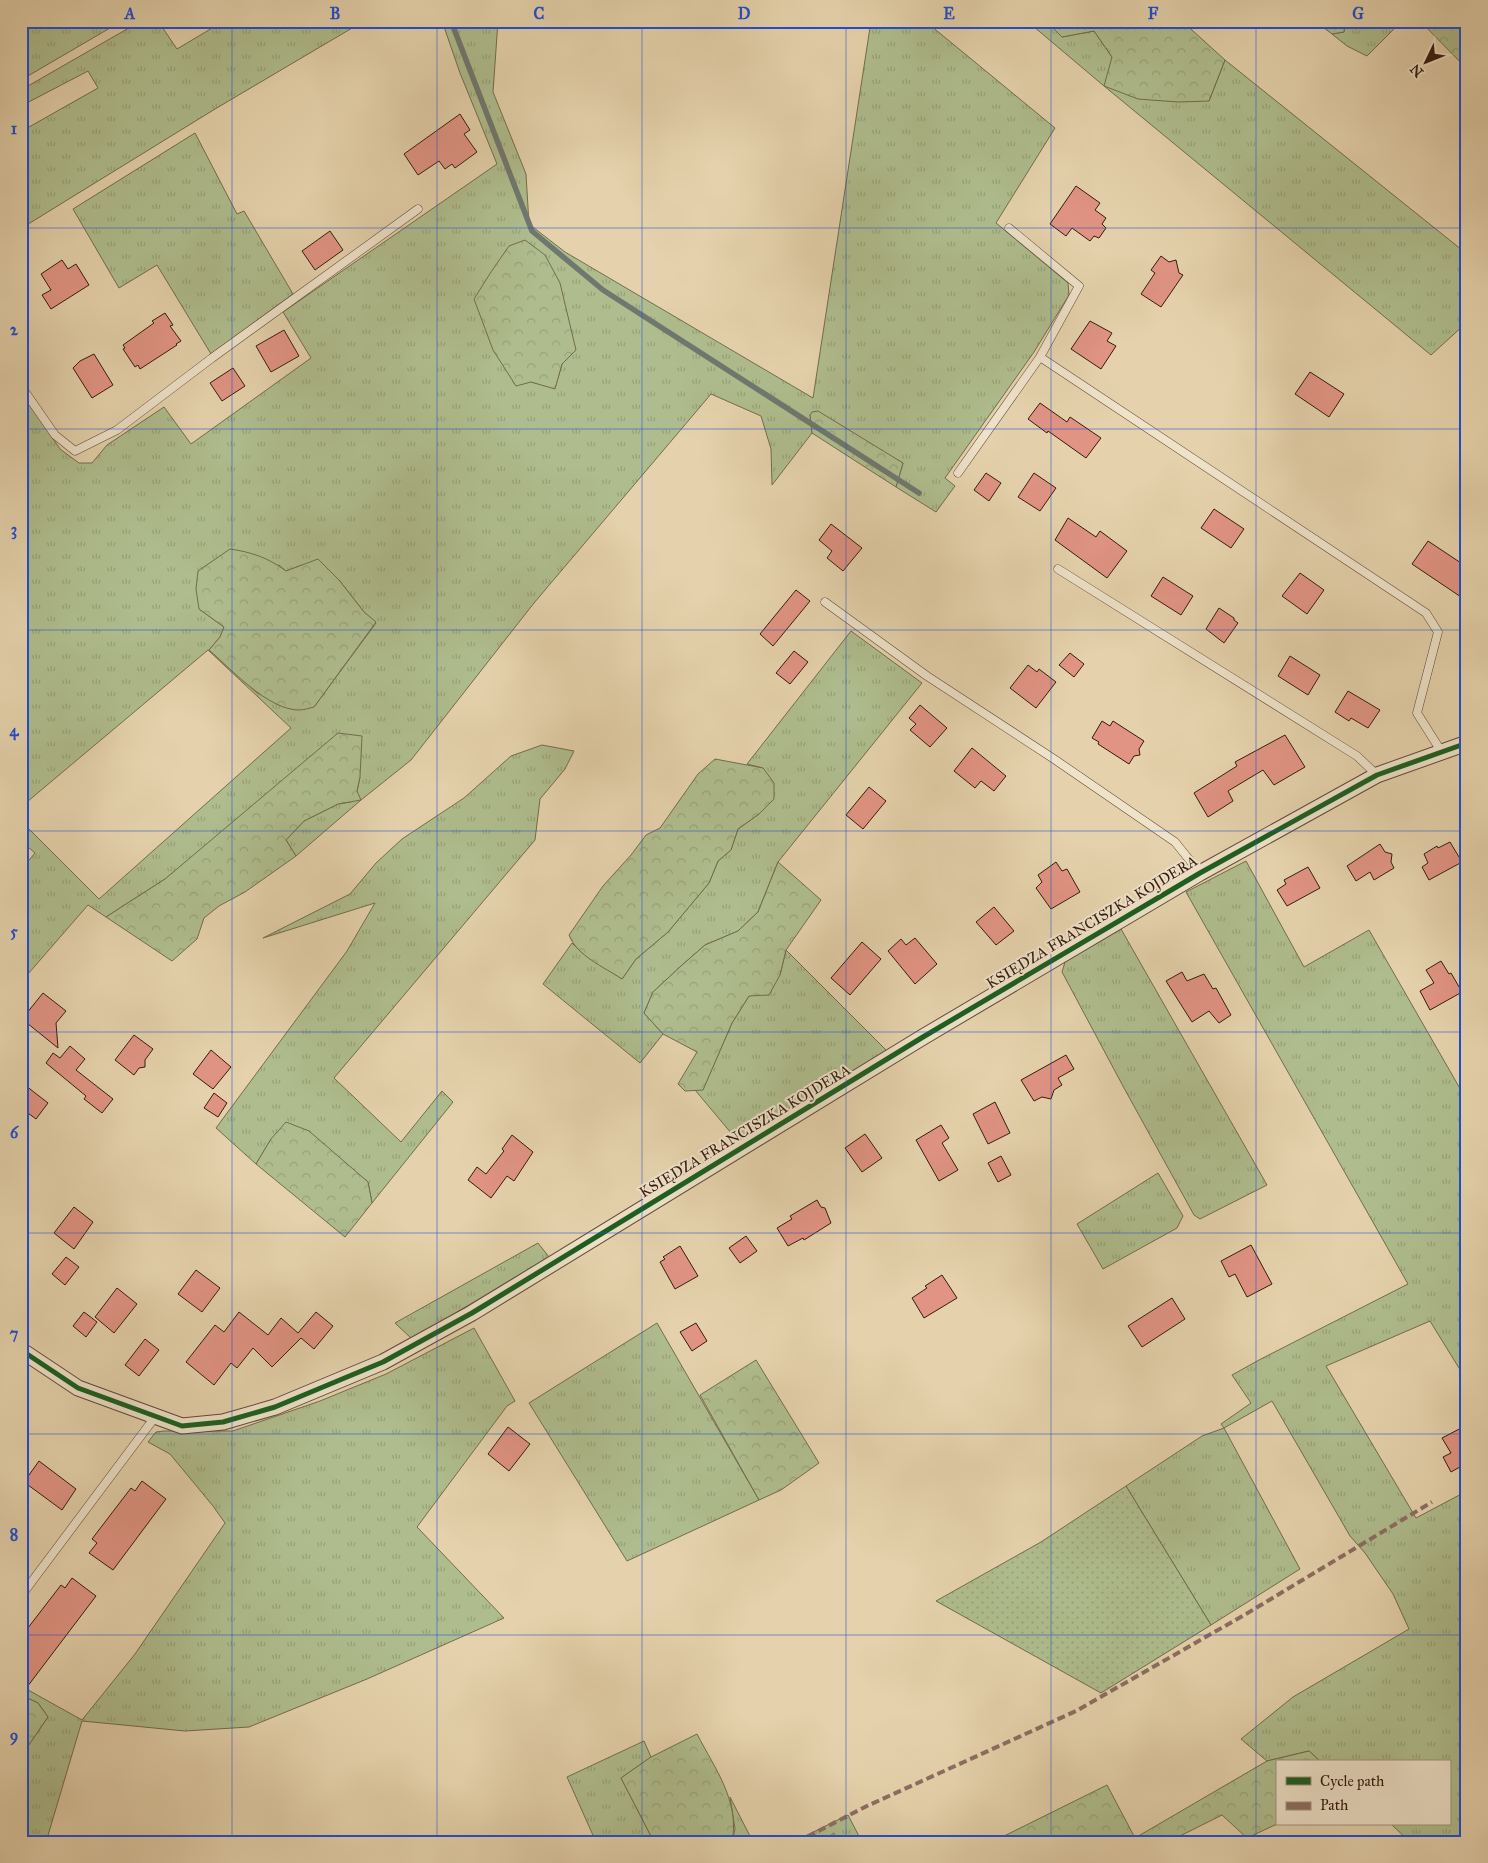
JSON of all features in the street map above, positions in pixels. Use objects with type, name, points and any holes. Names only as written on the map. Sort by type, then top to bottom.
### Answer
[{"type":"street","name":"KSIĘDZA FRANCISZKA KOJDERA","points":[[21,1350],[78,1388],[182,1426],[223,1422],[275,1407],[383,1362],[472,1313],[923,1037],[1200,873],[1377,775],[1467,743]]},
{"type":"lane","points":[[21,386],[55,435],[75,452],[116,430],[418,209]]},
{"type":"lane","points":[[958,472],[1040,357],[1079,286],[1010,228]]},
{"type":"lane","points":[[1040,357],[1426,613],[1438,632],[1417,713],[1441,751]]},
{"type":"lane","points":[[1058,569],[1357,756],[1377,775]]},
{"type":"lane","points":[[825,602],[927,676],[1054,759],[1175,842],[1200,873]]},
{"type":"lane","points":[[21,1596],[155,1417]]},
{"type":"green space","points":[[21,21],[122,21],[21,80]]},
{"type":"green space","points":[[141,21],[158,21],[177,49],[224,21],[364,21],[215,109],[25,226],[21,218],[21,113],[29,127],[98,88],[88,71],[21,106],[21,90]]},
{"type":"green space","points":[[442,21],[498,21],[493,92],[526,174],[529,224],[565,252],[813,398],[871,21],[925,21],[1055,128],[996,223],[1068,283],[1069,295],[1034,352],[945,478],[955,486],[936,512],[896,487],[903,463],[810,415],[812,433],[772,485],[771,449],[761,416],[711,394],[534,603],[411,760],[296,856],[286,840],[304,821],[338,804],[351,802],[357,791],[360,777],[230,826],[165,879],[106,917],[88,905],[21,982],[21,870],[35,853],[21,841],[21,821],[99,899],[291,728],[208,650],[21,807],[21,405],[27,401],[60,449],[79,463],[92,463],[107,445],[164,407],[191,444],[311,358],[283,312],[497,164],[460,73]],"holes":[[[562,364],[555,388],[531,382]],[[279,565],[286,571],[302,565],[339,580],[364,612],[376,623],[314,707],[257,693],[209,650],[220,637],[224,627],[199,609]]]},
{"type":"green space","points":[[1027,21],[1046,21],[1062,37],[1094,31],[1112,57],[1209,101],[1225,60],[1467,254],[1467,327],[1464,325],[1431,355]]},
{"type":"green space","points":[[1046,21],[1182,21],[1225,60],[1209,101],[1178,102],[1138,99],[1104,86],[1112,57],[1094,31],[1062,37]]},
{"type":"green space","points":[[1315,21],[1345,21],[1344,32],[1332,34]]},
{"type":"green space","points":[[1345,21],[1390,21],[1398,25],[1367,56],[1347,46],[1332,34],[1344,32]]},
{"type":"green space","points":[[1420,21],[1467,21],[1467,69]]},
{"type":"green space","points":[[195,133],[237,214],[244,211],[293,294],[211,354],[157,265],[119,288],[73,209]]},
{"type":"green space","points":[[525,240],[545,255],[560,283],[576,350],[562,364],[555,389],[531,382],[516,386],[493,350],[474,299],[509,246]]},
{"type":"green space","points":[[818,411],[903,463],[896,487],[812,433],[810,415],[812,412]]},
{"type":"green space","points":[[230,549],[260,556],[286,571],[318,559],[339,580],[364,612],[376,622],[314,707],[299,710],[275,703],[251,687],[209,650],[220,637],[224,627],[199,609],[196,589],[198,571]]},
{"type":"green space","points":[[851,631],[922,683],[778,862],[758,912],[738,931],[705,945],[653,992],[644,1013],[663,1034],[640,1063],[543,984],[572,943],[581,952],[622,979],[636,959],[668,932],[709,883],[718,861],[731,850],[738,829],[759,814],[763,768],[747,764]]},
{"type":"green space","points":[[338,733],[362,736],[360,777],[357,791],[361,800],[338,804],[304,821],[286,840],[296,856],[245,892],[219,906],[204,918],[197,939],[172,961],[106,917],[165,879]]},
{"type":"green space","points":[[542,745],[574,751],[565,769],[540,799],[535,840],[334,1078],[401,1142],[442,1091],[453,1102],[372,1203],[368,1182],[346,1164],[271,1139],[256,1164],[216,1128],[347,951],[375,903],[263,938],[350,894],[376,863],[402,839],[464,798],[511,756]]},
{"type":"green space","points":[[715,759],[763,768],[774,783],[774,799],[759,814],[738,829],[731,850],[718,861],[709,883],[668,932],[636,959],[622,979],[585,955],[578,949],[569,935],[603,886],[646,835],[660,828],[698,774]]},
{"type":"green space","points":[[1246,861],[1304,967],[1369,930],[1462,1092],[1467,1090],[1467,1381],[1430,1321],[1326,1366],[1416,1518],[1467,1491],[1467,1842],[1410,1842],[1393,1826],[1450,1826],[1450,1760],[1319,1760],[1309,1751],[1267,1761],[1241,1739],[1293,1697],[1409,1629],[1393,1594],[1365,1553],[1350,1536],[1272,1401],[1224,1428],[1221,1424],[1251,1403],[1232,1375],[1408,1284],[1186,892]]},
{"type":"green space","points":[[778,862],[821,900],[786,950],[780,975],[769,995],[749,996],[732,1023],[703,1090],[685,1091],[678,1084],[697,1052],[663,1034],[644,1013],[653,992],[681,966],[705,945],[738,931],[758,912]]},
{"type":"green space","points":[[1121,929],[1267,1185],[1200,1219],[1194,1215],[1062,972],[1065,962]]},
{"type":"green space","points":[[786,950],[887,1051],[737,1140],[695,1090],[703,1089],[732,1023],[749,996],[780,975]]},
{"type":"green space","points":[[286,1122],[309,1131],[368,1182],[372,1203],[345,1237],[256,1164],[271,1139]]},
{"type":"green space","points":[[1158,1173],[1183,1216],[1177,1228],[1103,1269],[1077,1224]]},
{"type":"green space","points":[[538,1243],[549,1257],[412,1339],[395,1323]]},
{"type":"green space","points":[[657,1323],[759,1500],[627,1561],[529,1403]]},
{"type":"green space","points":[[474,1328],[515,1401],[507,1406],[417,1527],[504,1618],[367,1679],[249,1727],[185,1731],[82,1721],[46,1842],[21,1842],[21,1800],[26,1784],[26,1749],[48,1717],[38,1703],[21,1695],[21,1686],[82,1720],[135,1654],[225,1523],[170,1454],[148,1442],[156,1432],[233,1431],[320,1401],[386,1374]]},
{"type":"green space","points":[[756,1360],[819,1463],[781,1490],[759,1500],[700,1395]]},
{"type":"green space","points":[[1224,1428],[1300,1569],[1211,1625],[1126,1486],[1202,1436]]},
{"type":"green space","points":[[1126,1486],[1211,1625],[1101,1693],[936,1601],[1041,1542]]},
{"type":"green space","points":[[21,1695],[38,1703],[48,1717],[26,1749],[26,1784],[21,1800]]},
{"type":"green space","points":[[697,1734],[718,1773],[729,1799],[734,1827],[732,1842],[654,1842],[621,1778],[651,1757]]},
{"type":"green space","points":[[644,1741],[651,1757],[621,1778],[654,1842],[596,1842],[567,1777]]},
{"type":"green space","points":[[1309,1751],[1319,1760],[1276,1760],[1276,1824],[1247,1838],[1222,1815],[1168,1842],[992,1842],[1107,1785],[1135,1838],[1267,1761]]},
{"type":"green space","points":[[730,1797],[753,1842],[732,1842],[735,1829]]},
{"type":"green space","points":[[848,1815],[862,1842],[835,1842],[834,1833],[822,1842],[793,1842]]},
{"type":"building","points":[[460,114],[470,130],[464,134],[477,152],[455,168],[452,164],[445,169],[439,161],[418,175],[404,154]]},
{"type":"building","points":[[1076,186],[1100,203],[1095,210],[1106,218],[1102,224],[1106,228],[1099,238],[1094,236],[1090,241],[1072,228],[1066,236],[1050,224]]},
{"type":"building","points":[[330,231],[343,250],[315,270],[302,251]]},
{"type":"building","points":[[1161,256],[1169,262],[1176,260],[1179,273],[1183,275],[1161,307],[1141,294],[1155,273],[1151,270]]},
{"type":"building","points":[[62,260],[68,269],[76,264],[89,285],[51,309],[42,295],[51,290],[41,274]]},
{"type":"building","points":[[165,313],[173,325],[170,326],[181,341],[140,369],[138,365],[135,367],[123,349],[125,348],[123,345],[154,323],[152,321]]},
{"type":"building","points":[[1090,321],[1112,333],[1107,341],[1116,346],[1101,369],[1071,349]]},
{"type":"building","points":[[284,330],[299,356],[271,372],[256,346]]},
{"type":"building","points":[[94,354],[113,385],[92,398],[73,368],[80,361]]},
{"type":"building","points":[[233,368],[245,386],[222,401],[210,383]]},
{"type":"building","points":[[1310,372],[1344,394],[1329,417],[1295,394]]},
{"type":"building","points":[[1040,403],[1067,422],[1070,417],[1101,438],[1086,458],[1028,419]]},
{"type":"building","points":[[986,473],[1001,483],[989,501],[974,490]]},
{"type":"building","points":[[1034,473],[1056,488],[1040,511],[1018,497]]},
{"type":"building","points":[[1214,509],[1244,529],[1231,548],[1201,528]]},
{"type":"building","points":[[1068,518],[1096,537],[1100,531],[1127,551],[1107,578],[1055,540]]},
{"type":"building","points":[[831,524],[862,548],[843,571],[827,558],[832,551],[819,540]]},
{"type":"building","points":[[1428,541],[1467,567],[1467,601],[1412,564]]},
{"type":"building","points":[[1300,573],[1324,590],[1307,614],[1282,596]]},
{"type":"building","points":[[1163,577],[1193,596],[1181,615],[1151,596]]},
{"type":"building","points":[[796,590],[810,601],[773,646],[760,634]]},
{"type":"building","points":[[1219,608],[1238,623],[1224,643],[1206,629]]},
{"type":"building","points":[[794,651],[808,662],[790,684],[776,673]]},
{"type":"building","points":[[1070,653],[1084,664],[1074,677],[1059,665]]},
{"type":"building","points":[[1290,656],[1320,675],[1308,695],[1278,676]]},
{"type":"building","points":[[1028,665],[1037,672],[1039,669],[1056,682],[1036,708],[1010,688]]},
{"type":"building","points":[[1348,691],[1380,710],[1368,728],[1351,718],[1349,721],[1335,712]]},
{"type":"building","points":[[920,705],[947,728],[930,747],[910,730],[916,724],[909,718]]},
{"type":"building","points":[[1102,721],[1110,726],[1113,721],[1144,741],[1139,749],[1140,755],[1134,756],[1129,764],[1098,744],[1099,742],[1092,738]]},
{"type":"building","points":[[1285,735],[1305,767],[1274,785],[1263,770],[1228,791],[1233,801],[1208,817],[1194,793],[1237,766],[1235,762]]},
{"type":"building","points":[[972,748],[1006,776],[994,791],[981,781],[975,788],[954,771]]},
{"type":"building","points":[[869,787],[886,801],[863,829],[846,815]]},
{"type":"building","points":[[1450,842],[1462,862],[1429,880],[1422,867],[1428,863],[1424,854],[1437,846],[1438,848]]},
{"type":"building","points":[[1380,844],[1385,852],[1392,854],[1391,862],[1394,868],[1374,880],[1370,872],[1356,881],[1347,866]]},
{"type":"building","points":[[1056,862],[1062,871],[1067,869],[1080,892],[1051,909],[1036,888],[1042,882],[1038,875]]},
{"type":"building","points":[[1308,867],[1320,888],[1287,906],[1277,890],[1286,884],[1284,880]]},
{"type":"building","points":[[994,907],[1014,931],[996,945],[976,922]]},
{"type":"building","points":[[915,938],[937,964],[915,984],[888,951],[901,939],[906,945]]},
{"type":"building","points":[[862,942],[881,959],[850,995],[831,978]]},
{"type":"building","points":[[1441,961],[1449,974],[1451,973],[1462,992],[1430,1010],[1420,991],[1434,983],[1426,970]]},
{"type":"building","points":[[1182,972],[1187,981],[1204,974],[1213,989],[1216,988],[1231,1015],[1219,1023],[1209,1011],[1192,1022],[1166,981]]},
{"type":"building","points":[[43,993],[66,1011],[56,1023],[58,1048],[22,1019]]},
{"type":"building","points":[[134,1035],[153,1049],[145,1060],[145,1067],[139,1068],[134,1075],[115,1060]]},
{"type":"building","points":[[70,1046],[85,1059],[76,1070],[113,1099],[102,1113],[84,1099],[86,1096],[46,1063],[53,1053],[60,1058]]},
{"type":"building","points":[[211,1050],[231,1067],[213,1089],[193,1074]]},
{"type":"building","points":[[1066,1055],[1074,1069],[1058,1078],[1062,1085],[1054,1090],[1051,1099],[1042,1097],[1034,1101],[1021,1080]]},
{"type":"building","points":[[21,1082],[48,1103],[36,1119],[21,1108]]},
{"type":"building","points":[[214,1093],[227,1103],[218,1117],[204,1108]]},
{"type":"building","points":[[995,1102],[1010,1133],[988,1144],[973,1114]]},
{"type":"building","points":[[941,1125],[949,1138],[942,1143],[958,1170],[939,1181],[916,1140]]},
{"type":"building","points":[[865,1134],[882,1158],[862,1172],[845,1148]]},
{"type":"building","points":[[512,1135],[533,1152],[514,1181],[507,1176],[491,1198],[468,1180],[477,1167],[486,1174],[504,1151],[502,1149]]},
{"type":"building","points":[[1001,1156],[1011,1175],[998,1182],[988,1163]]},
{"type":"building","points":[[817,1200],[821,1207],[825,1208],[831,1223],[804,1240],[803,1238],[788,1246],[777,1228],[792,1219],[790,1216]]},
{"type":"building","points":[[74,1207],[93,1222],[74,1249],[54,1233]]},
{"type":"building","points":[[746,1236],[757,1251],[740,1263],[729,1248]]},
{"type":"building","points":[[1251,1245],[1272,1284],[1247,1297],[1235,1274],[1229,1277],[1221,1261]]},
{"type":"building","points":[[680,1246],[698,1276],[675,1289],[660,1262],[665,1259],[663,1257]]},
{"type":"building","points":[[66,1257],[79,1267],[65,1285],[52,1274]]},
{"type":"building","points":[[196,1270],[220,1288],[202,1312],[178,1294]]},
{"type":"building","points":[[942,1275],[957,1298],[924,1318],[912,1298],[927,1288],[925,1286]]},
{"type":"building","points":[[117,1288],[137,1304],[114,1333],[95,1317]]},
{"type":"building","points":[[1172,1298],[1185,1319],[1142,1347],[1128,1326]]},
{"type":"building","points":[[84,1312],[97,1322],[86,1337],[73,1326]]},
{"type":"building","points":[[239,1312],[268,1335],[281,1318],[298,1333],[316,1312],[333,1326],[314,1349],[301,1338],[272,1367],[253,1348],[237,1368],[231,1363],[214,1385],[186,1362],[215,1325],[224,1332]]},
{"type":"building","points":[[696,1323],[707,1341],[692,1351],[680,1332]]},
{"type":"building","points":[[145,1339],[159,1350],[139,1376],[125,1365]]},
{"type":"building","points":[[1467,1425],[1467,1463],[1451,1472],[1443,1457],[1451,1453],[1442,1438]]},
{"type":"building","points":[[508,1427],[530,1444],[509,1471],[488,1454]]},
{"type":"building","points":[[39,1461],[76,1489],[62,1510],[24,1482]]},
{"type":"building","points":[[142,1481],[166,1499],[113,1570],[89,1553],[97,1543],[92,1539],[131,1488],[135,1491]]},
{"type":"building","points":[[72,1578],[96,1596],[21,1695],[21,1637],[61,1585],[65,1588]]},
{"type":"waterway","points":[[451,21],[532,231],[603,290],[919,493]]},
{"type":"marked path","points":[[797,1842],[867,1806],[1076,1711],[1246,1614],[1432,1502]]},
{"type":"marked path","points":[[1258,1842],[1262,1840]]},
{"type":"cycle path","points":[[21,1350],[78,1388],[182,1426],[223,1422],[275,1407],[383,1362],[472,1313],[923,1037],[1200,873],[1377,775],[1467,743]]}]
